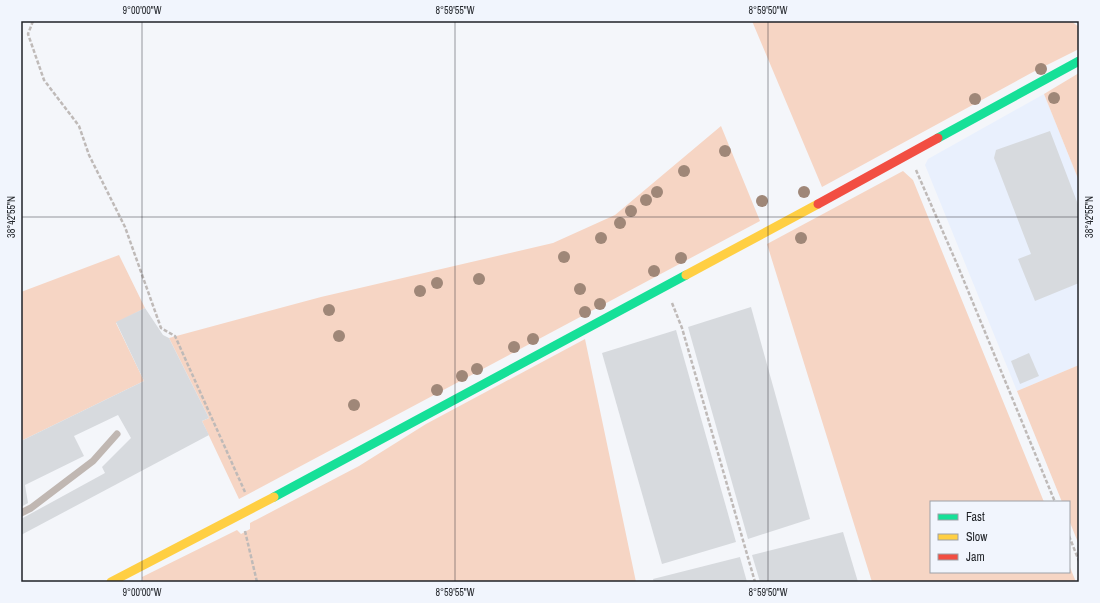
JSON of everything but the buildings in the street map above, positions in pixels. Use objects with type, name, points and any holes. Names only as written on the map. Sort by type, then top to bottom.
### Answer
[{"type":"street","points":[[111,582],[239,516],[910,154],[1079,61]]},
{"type":"lane","points":[[21,513],[31,508],[93,462],[117,434]]},
{"type":"path","points":[[34,21],[28,34],[44,80],[79,126],[89,155],[125,227],[161,328],[175,336],[253,508]]},
{"type":"path","points":[[910,154],[1055,501]]},
{"type":"path","points":[[664,287],[682,328],[754,582]]},
{"type":"path","points":[[239,516],[246,531],[257,582]]},
{"type":"path","points":[[1070,538],[1079,561]]},
{"type":"shaded area","points":[[752,21],[1071,21],[1079,27],[1079,49],[1033,72],[822,187]]},
{"type":"shaded area","points":[[1079,73],[1079,181],[1044,94]]},
{"type":"shaded area","points":[[1044,94],[1079,181],[1079,365],[1017,391],[925,165],[928,159]]},
{"type":"shaded area","points":[[721,126],[760,221],[239,499],[202,421],[209,418],[169,338],[321,297],[553,243],[615,215]]},
{"type":"shaded area","points":[[903,171],[913,180],[1044,501],[930,501],[930,573],[1070,573],[1070,567],[1076,582],[872,582],[767,244]]},
{"type":"shaded area","points":[[119,255],[145,308],[116,323],[144,381],[21,441],[21,292]]},
{"type":"shaded area","points":[[585,339],[636,582],[143,582],[142,577],[237,530],[241,534],[250,529],[250,523],[359,466],[426,424]]},
{"type":"shaded area","points":[[1079,365],[1079,545],[1070,522],[1070,501],[1062,501],[1017,391]]},
{"type":"traffic: fast","points":[[938,138],[1079,61]]},
{"type":"traffic: fast","points":[[274,497],[686,275]]},
{"type":"traffic: slow","points":[[686,275],[818,204]]},
{"type":"traffic: slow","points":[[111,582],[274,497]]},
{"type":"traffic: jam","points":[[818,204],[938,138]]}]
